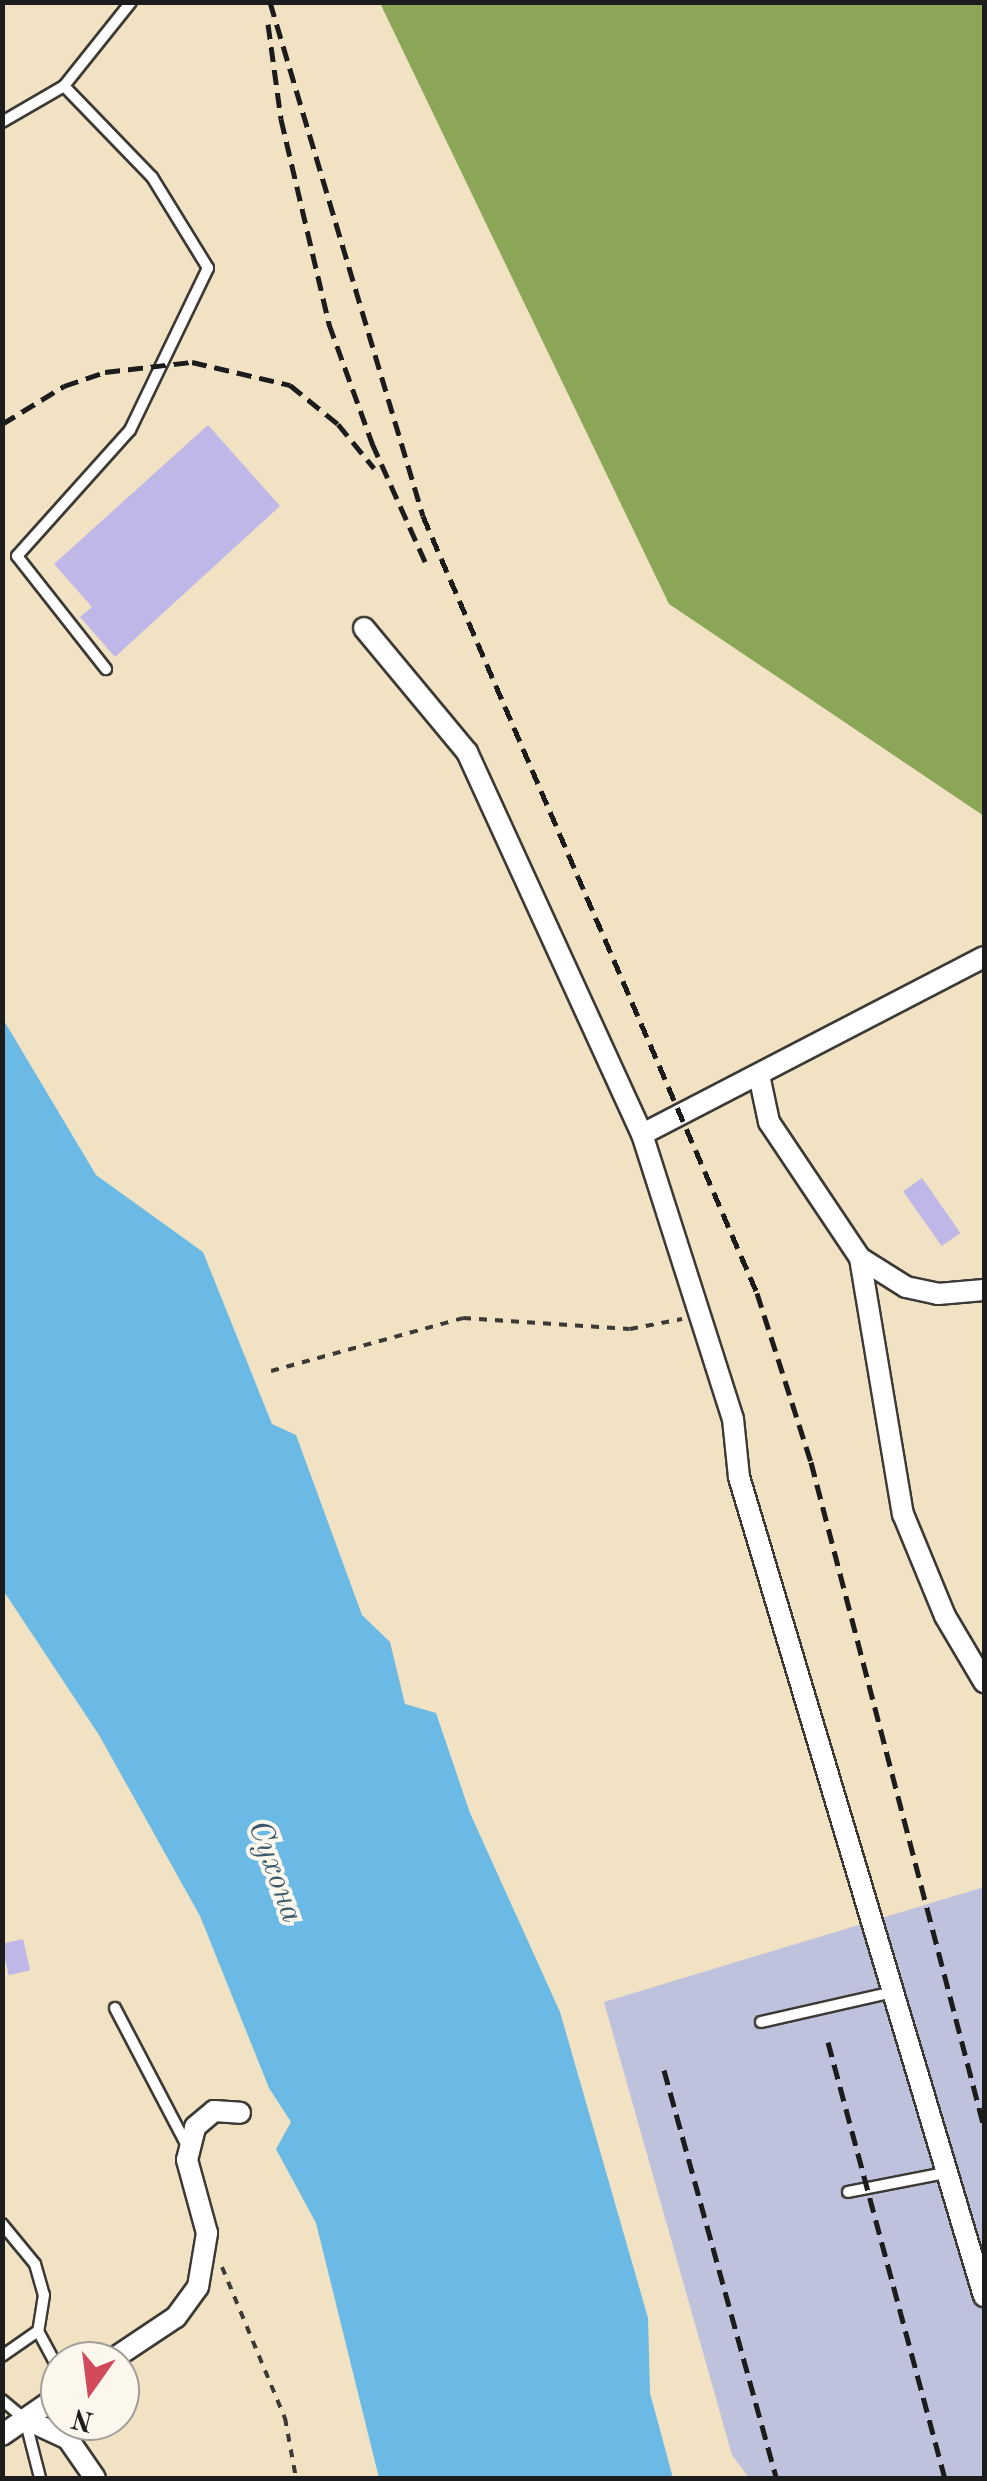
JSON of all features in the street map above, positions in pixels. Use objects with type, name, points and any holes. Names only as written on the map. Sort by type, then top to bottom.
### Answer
[{"type":"street","points":[[364,628],[468,752],[642,1134],[733,1419],[738,1477],[898,1991],[945,2173],[984,2296]]},
{"type":"street","points":[[642,1134],[984,957]]},
{"type":"street","points":[[759,1075],[769,1122],[860,1258],[889,1280],[922,1292],[984,1290]]},
{"type":"street","points":[[860,1258],[903,1514],[945,1616],[984,1682]]},
{"type":"street","points":[[137,2341],[188,2303],[206,2263],[208,2233],[189,2152],[195,2128],[214,2110],[240,2113]]},
{"type":"street","points":[[2,2435],[40,2409]]},
{"type":"street","points":[[25,2419],[68,2439],[96,2478]]},
{"type":"lane","points":[[2,122],[64,86],[131,2]]},
{"type":"lane","points":[[64,86],[152,177],[208,268],[130,430],[16,556],[106,669]]},
{"type":"lane","points":[[761,2022],[898,1991]]},
{"type":"lane","points":[[115,2008],[189,2152]]},
{"type":"lane","points":[[848,2192],[945,2173]]},
{"type":"lane","points":[[2,2224],[34,2264],[44,2295],[38,2331],[43,2341]]},
{"type":"lane","points":[[2,2356],[38,2331]]},
{"type":"lane","points":[[2,2400],[25,2419],[40,2478]]},
{"type":"path","points":[[271,1372],[464,1318],[630,1328],[702,1315]]},
{"type":"path","points":[[208,2233],[285,2418],[296,2478]]},
{"type":"shaded area","points":[[984,1887],[984,2478],[749,2478],[732,2455],[604,2002]]},
{"type":"green space","points":[[380,3],[984,3],[984,816],[669,604]]},
{"type":"water","name":"Сухона","points":[[3,1019],[96,1175],[203,1252],[272,1424],[296,1435],[362,1615],[390,1642],[405,1704],[436,1713],[470,1813],[560,2012],[648,2318],[650,2393],[673,2478],[379,2478],[316,2223],[276,2149],[291,2122],[269,2088],[200,1916],[99,1735],[3,1590]]},
{"type":"building","points":[[208,425],[280,506],[115,657],[80,617],[92,607],[54,564]]},
{"type":"building","points":[[922,1178],[960,1233],[942,1246],[903,1191]]},
{"type":"building","points":[[23,1939],[30,1970],[9,1975],[2,1944]]},
{"type":"railway","points":[[270,2],[423,516],[757,1293],[811,1462],[984,2127]]},
{"type":"railway","points":[[268,24],[281,119],[329,324],[372,443],[428,568]]},
{"type":"railway","points":[[2,424],[64,386],[105,372],[192,362],[290,385],[338,424],[374,468]]},
{"type":"railway","points":[[828,2042],[945,2478]]},
{"type":"railway","points":[[664,2070],[776,2478]]}]
